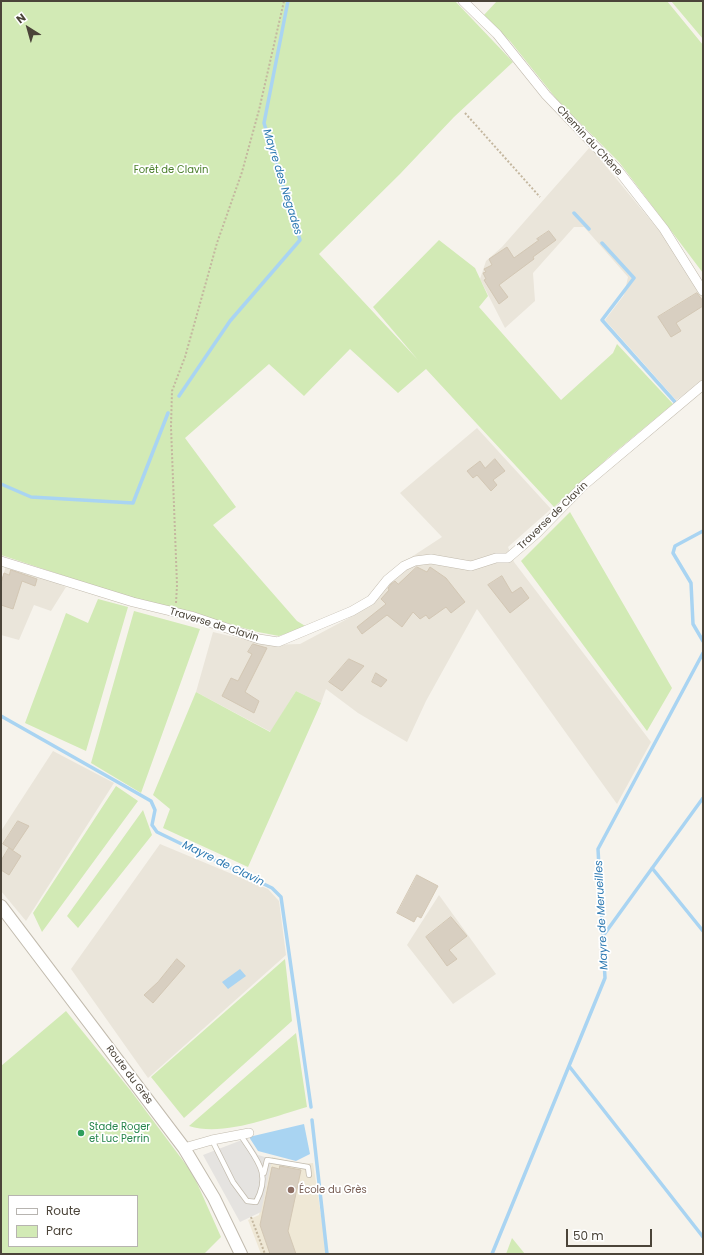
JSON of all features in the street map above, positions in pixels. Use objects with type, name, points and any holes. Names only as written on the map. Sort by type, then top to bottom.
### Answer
[{"type":"street","name":"Chemin du Chêne","points":[[463,1],[497,34],[546,95],[618,170],[664,229],[703,291]]},
{"type":"street","name":"Traverse de Clavin","points":[[1,561],[134,602],[191,616],[259,639],[278,642],[352,611],[371,600],[387,580],[404,566],[415,561],[431,559],[471,566],[496,558],[508,558],[537,533],[584,485],[703,385]]},
{"type":"street","name":"Route du Grès","points":[[1,906],[184,1148],[214,1198],[241,1254]]},
{"type":"street","points":[[184,1148],[245,1133]]},
{"type":"lane","points":[[245,1133],[264,1173]]},
{"type":"lane","points":[[212,1140],[233,1182],[247,1201],[256,1202],[262,1191],[266,1160],[308,1168],[308,1174]]},
{"type":"path","points":[[175,613],[177,585],[172,438],[172,391],[185,357],[217,243],[242,172],[259,110],[284,1]]},
{"type":"path","points":[[465,113],[540,197]]},
{"type":"path","points":[[251,1217],[265,1254]]},
{"type":"shaded area","points":[[590,147],[662,234],[703,298],[703,383],[676,400],[605,320],[624,295],[628,277],[584,227],[574,227],[533,273],[535,301],[505,328],[480,279],[486,261],[502,247]]},
{"type":"shaded area","points":[[477,428],[551,509],[508,547],[514,562],[651,742],[617,804],[477,609],[426,701],[407,742],[358,713],[326,689],[321,703],[296,691],[271,732],[196,692],[213,632],[268,645],[300,644],[349,618],[413,556],[442,537],[400,493]]},
{"type":"shaded area","points":[[6,566],[46,578],[66,587],[51,611],[34,605],[19,640],[1,635],[1,582]]},
{"type":"shaded area","points":[[53,751],[114,783],[26,921],[1,891],[1,831]]},
{"type":"shaded area","points":[[160,844],[268,889],[279,901],[286,955],[148,1078],[71,969]]},
{"type":"shaded area","points":[[439,895],[496,974],[453,1004],[407,945]]},
{"type":"shaded area","points":[[247,1138],[258,1155],[272,1159],[261,1212],[240,1222],[203,1155]]},
{"type":"shaded area","name":"École du Grès","points":[[272,1157],[301,1164],[313,1163],[327,1254],[261,1254],[248,1220],[259,1215]]},
{"type":"green space","name":"Forêt de Clavin","points":[[1,1],[455,1],[513,62],[454,117],[400,174],[319,254],[418,360],[373,307],[439,240],[475,268],[488,296],[479,307],[561,400],[613,353],[617,344],[673,404],[609,457],[554,507],[426,369],[398,393],[350,349],[304,396],[269,364],[185,438],[236,507],[213,525],[297,621],[307,627],[279,636],[258,632],[116,593],[1,555]]},
{"type":"green space","points":[[497,1],[667,1],[703,45],[703,273],[619,162],[558,101],[510,41],[483,16]]},
{"type":"green space","points":[[671,1],[703,1],[703,39]]},
{"type":"green space","points":[[570,512],[672,688],[647,731],[521,561]]},
{"type":"green space","points":[[98,599],[128,607],[86,751],[25,723],[66,613],[88,623]]},
{"type":"green space","points":[[134,611],[200,629],[141,793],[91,763]]},
{"type":"green space","points":[[296,691],[321,703],[248,867],[163,828],[170,809],[153,795],[196,692],[270,732]]},
{"type":"green space","points":[[116,786],[138,801],[42,932],[33,913]]},
{"type":"green space","points":[[143,810],[152,835],[78,928],[67,916]]},
{"type":"green space","points":[[285,959],[292,1021],[184,1118],[151,1077]]},
{"type":"green space","name":"Stade Roger et Luc Perrin","points":[[66,1011],[131,1091],[193,1174],[221,1237],[204,1254],[1,1254],[1,1066]]},
{"type":"green space","points":[[296,1033],[307,1107],[248,1124],[232,1127],[202,1129],[189,1126]]},
{"type":"green space","points":[[512,1238],[525,1254],[506,1254]]},
{"type":"water","points":[[240,969],[246,976],[228,989],[222,982]]},
{"type":"water","points":[[304,1124],[310,1154],[296,1161],[258,1151],[249,1137]]},
{"type":"building","points":[[549,231],[556,240],[533,257],[534,259],[499,285],[508,297],[499,304],[484,280],[486,279],[483,273],[486,272],[484,269],[492,265],[489,259],[507,247],[514,258]]},
{"type":"building","points":[[697,293],[703,301],[703,306],[676,323],[681,331],[671,337],[658,317]]},
{"type":"building","points":[[495,459],[505,471],[493,480],[497,485],[491,491],[477,475],[473,478],[467,471],[480,461],[485,468]]},
{"type":"building","points":[[417,567],[427,572],[430,567],[446,578],[465,602],[451,613],[446,607],[429,619],[426,615],[420,619],[413,612],[402,627],[387,615],[362,634],[357,627],[386,604],[381,599],[389,590],[388,588],[391,584],[395,581],[398,584]]},
{"type":"building","points":[[11,570],[37,579],[35,586],[22,581],[13,609],[1,605],[1,583],[4,573],[9,575]]},
{"type":"building","points":[[502,576],[512,593],[521,587],[529,598],[510,613],[488,585]]},
{"type":"building","points":[[253,644],[267,648],[245,692],[259,701],[254,713],[222,696],[231,678],[238,681],[252,654],[248,652]]},
{"type":"building","points":[[349,659],[364,666],[342,691],[329,682]]},
{"type":"building","points":[[376,673],[387,680],[381,687],[372,682]]},
{"type":"building","points":[[18,821],[29,826],[13,850],[3,844]]},
{"type":"building","points":[[9,848],[21,856],[9,875],[1,870],[1,861]]},
{"type":"building","points":[[417,875],[438,886],[421,918],[417,916],[414,922],[397,913]]},
{"type":"building","points":[[451,917],[467,936],[449,950],[457,959],[447,966],[426,937]]},
{"type":"building","points":[[177,959],[185,966],[153,1003],[144,995],[158,982]]},
{"type":"building","points":[[280,1166],[301,1170],[288,1231],[296,1254],[270,1254],[260,1225],[272,1167],[279,1169]]},
{"type":"waterway","name":"Mayre des Negades","points":[[179,396],[230,321],[300,240],[264,123],[288,1]]},
{"type":"waterway","points":[[574,213],[589,229]]},
{"type":"waterway","points":[[602,243],[634,278],[602,320],[675,402]]},
{"type":"waterway","name":"Mayre des Negades","points":[[1,484],[31,497],[133,503],[168,413]]},
{"type":"waterway","name":"Mayre de Merueilles","points":[[703,531],[675,546],[673,553],[691,583],[693,624],[703,641]]},
{"type":"waterway","name":"Mayre de Merueilles","points":[[492,1254],[605,978],[598,849],[703,653]]},
{"type":"waterway","name":"Mayre de Clavin","points":[[1,716],[151,801],[155,810],[152,825],[157,832],[272,888],[281,897],[311,1107]]},
{"type":"waterway","points":[[603,936],[703,798]]},
{"type":"waterway","points":[[652,868],[703,931]]},
{"type":"waterway","points":[[569,1066],[703,1237]]},
{"type":"waterway","name":"Mayre de Clavin","points":[[312,1120],[327,1254]]},
{"type":"place","name":"Stade Roger et Luc Perrin","points":[[81,1133]]},
{"type":"place","name":"École du Grès","points":[[291,1190]]}]
